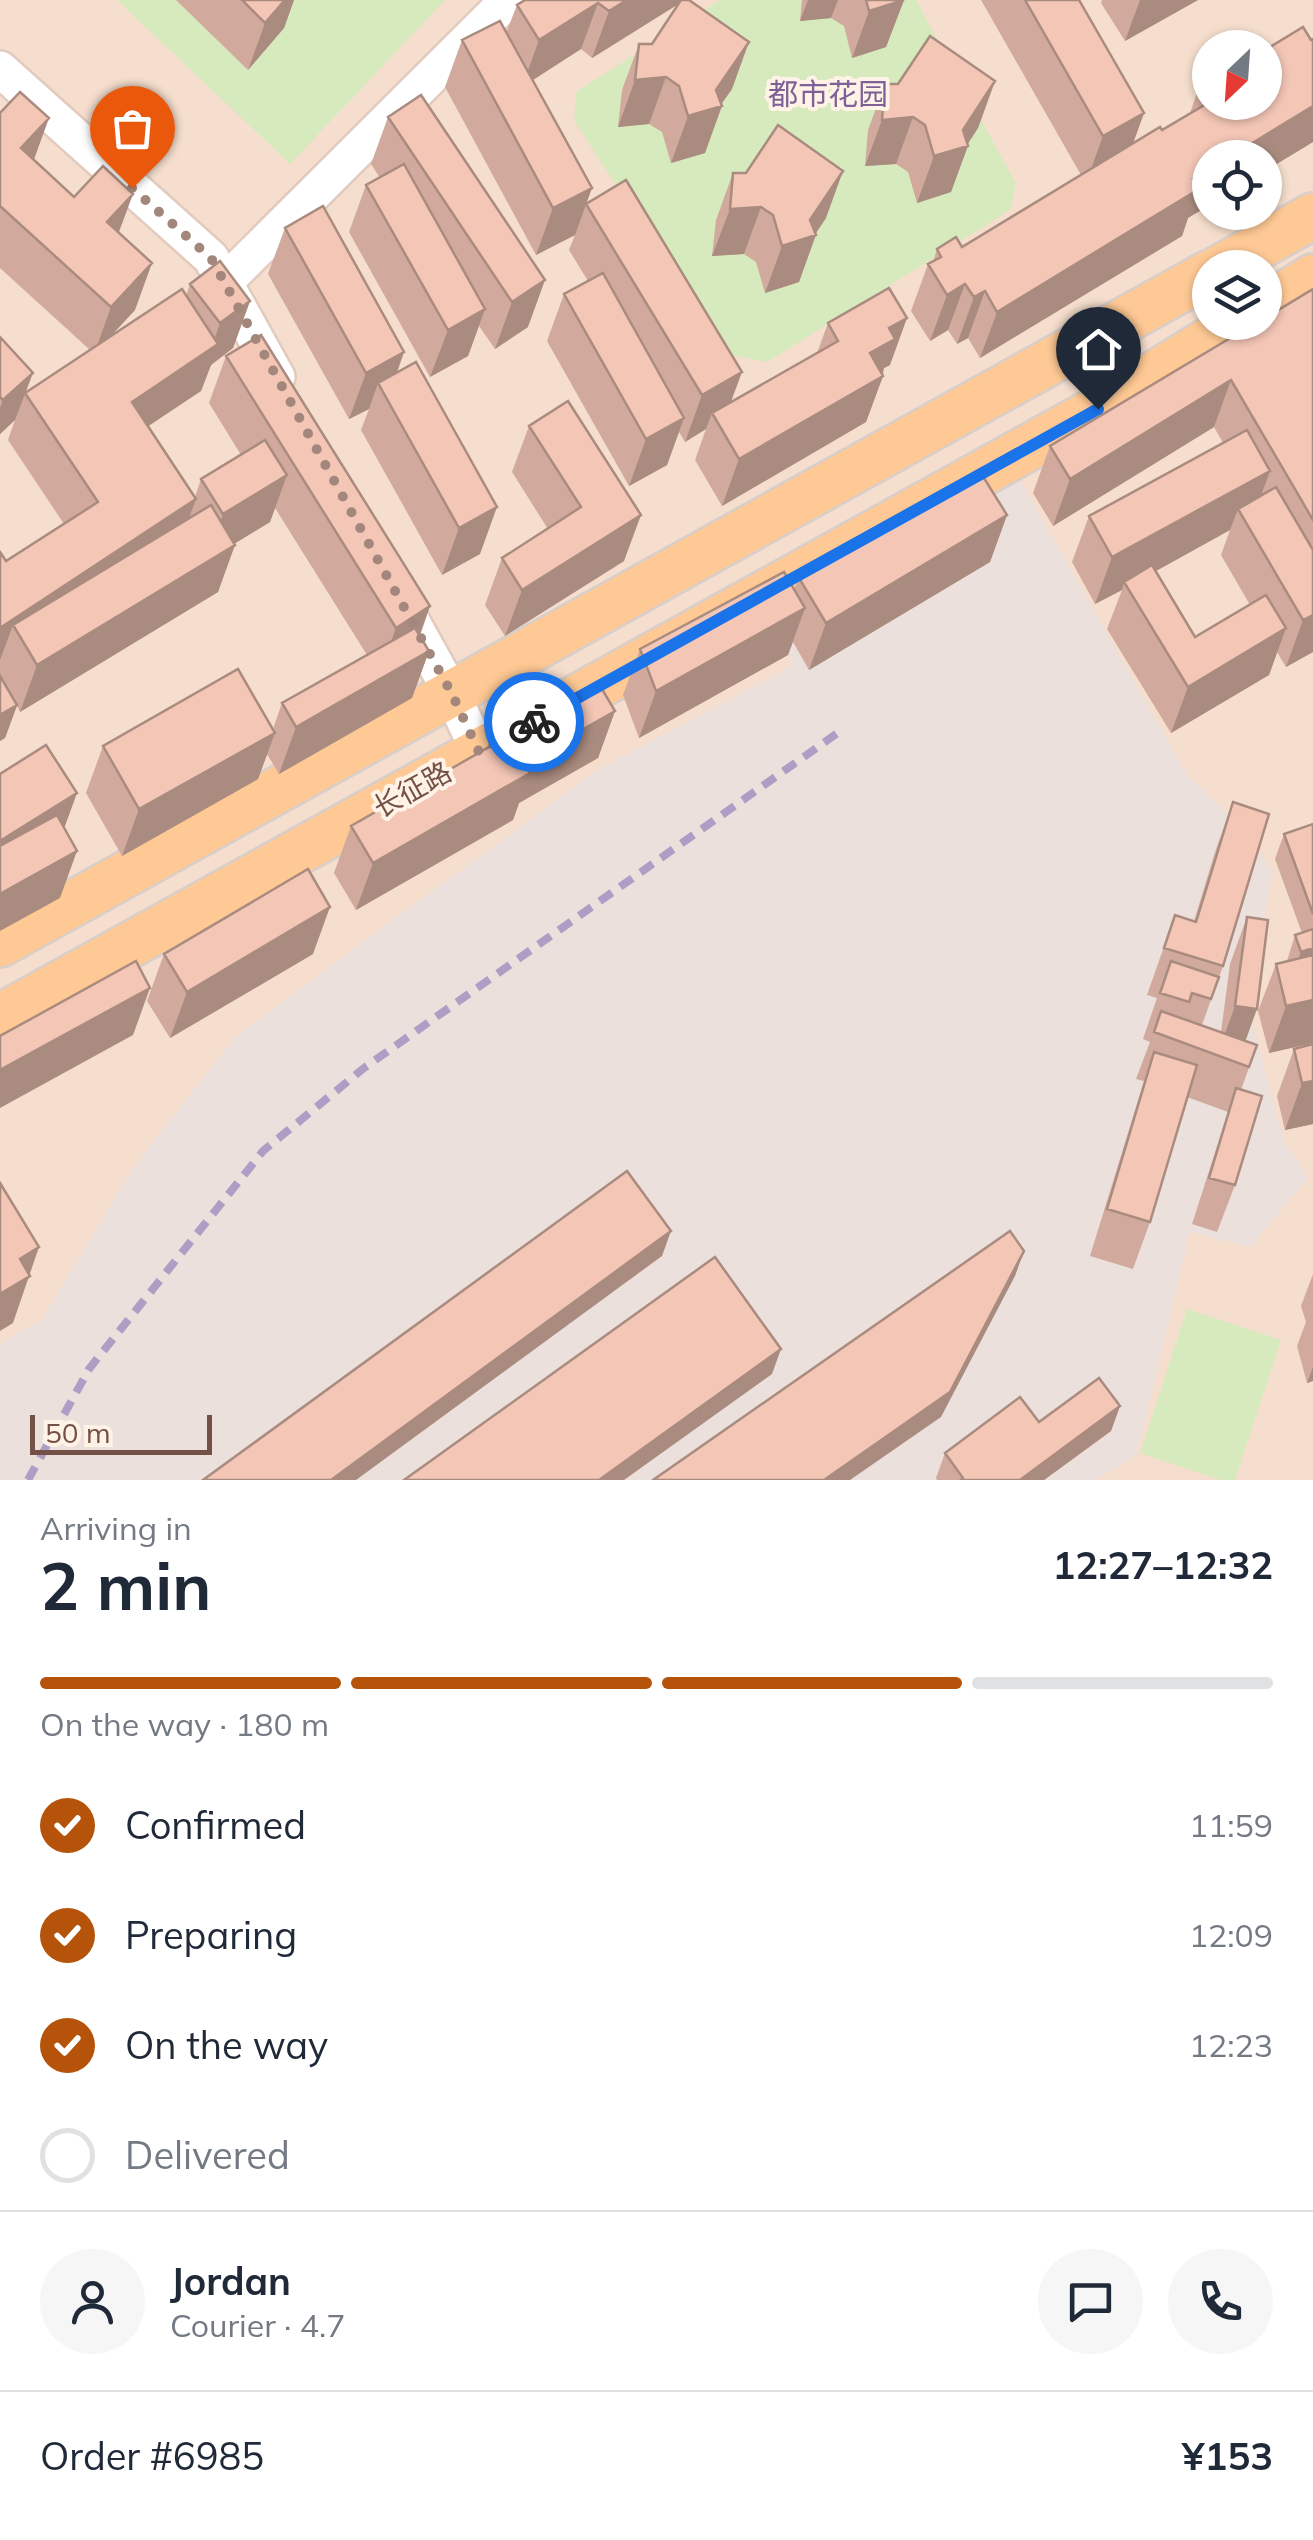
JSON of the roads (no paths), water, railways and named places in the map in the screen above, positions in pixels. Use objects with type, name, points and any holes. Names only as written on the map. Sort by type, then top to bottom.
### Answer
[{"type":"main road","points":[[1252,250],[1313,216]]},
{"type":"main road","points":[[1282,297],[1313,278]]},
{"type":"main road","points":[[0,944],[1192,283]]},
{"type":"main road","name":"长征路","points":[[0,1017],[1098,409],[1211,340]]},
{"type":"street","points":[[224,282],[508,0]]},
{"type":"street","points":[[0,70],[211,258],[290,402]]},
{"type":"street","points":[[385,574],[452,694],[479,752]]},
{"type":"railway","points":[[28,1480],[89,1369],[263,1151],[364,1068],[839,732]]},
{"type":"district","name":"都市花园","points":[[828,94]]}]
